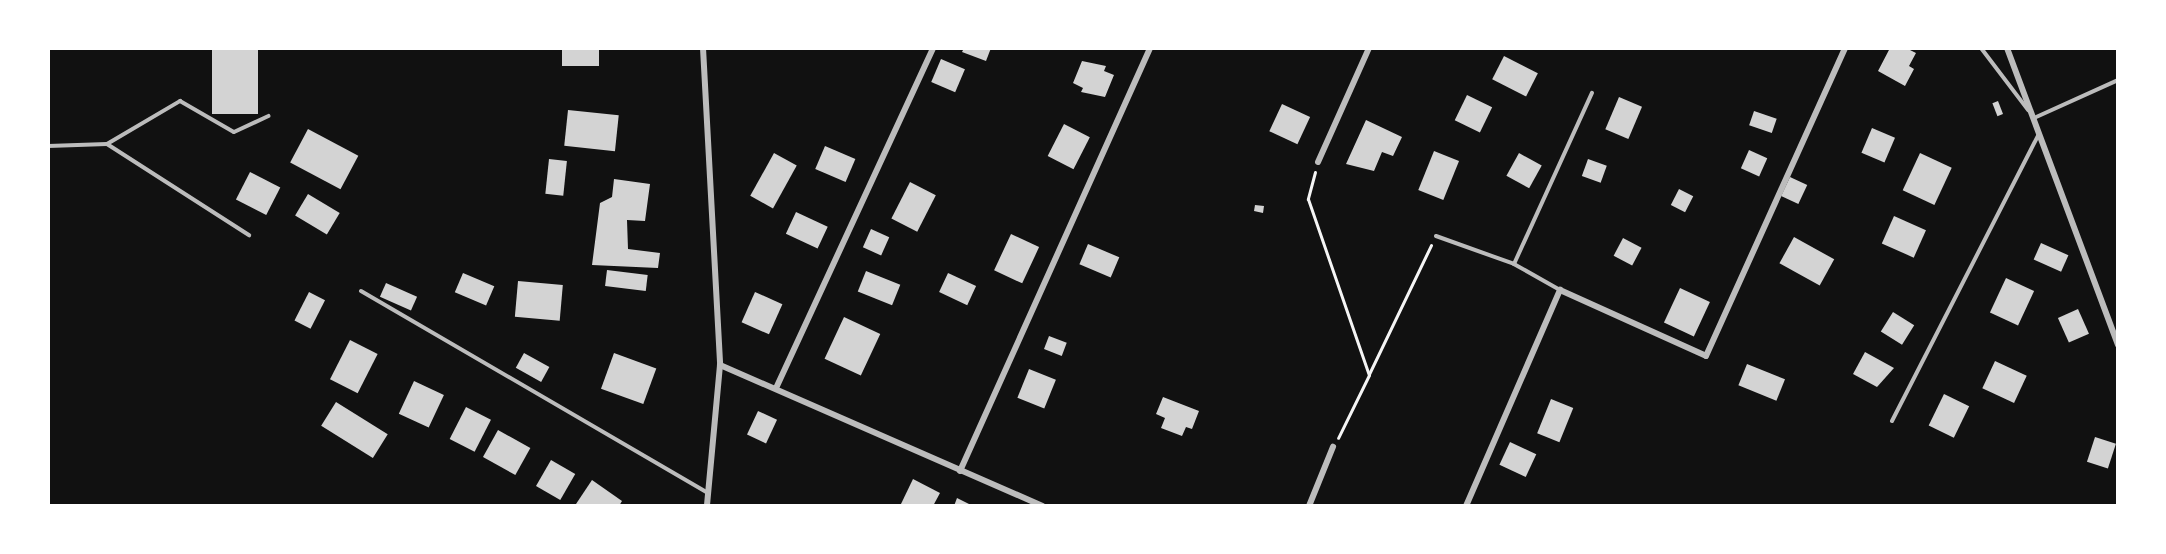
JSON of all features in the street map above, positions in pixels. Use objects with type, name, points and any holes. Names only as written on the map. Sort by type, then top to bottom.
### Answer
[{"type":"street","points":[[704,48],[720,365],[707,506]]},
{"type":"street","points":[[777,386],[933,48]]},
{"type":"street","points":[[960,471],[1150,48]]},
{"type":"street","points":[[1318,162],[1369,48]]},
{"type":"street","points":[[1466,506],[1560,290],[1706,356],[1845,48]]},
{"type":"street","points":[[2007,48],[2118,345]]},
{"type":"street","points":[[720,365],[777,386],[960,471],[1043,506]]},
{"type":"street","points":[[1309,506],[1334,447]]},
{"type":"lane","points":[[1981,48],[2034,118],[2118,80]]},
{"type":"lane","points":[[1514,264],[1592,93]]},
{"type":"lane","points":[[48,146],[107,144],[180,101],[234,132],[268,116]]},
{"type":"lane","points":[[1892,421],[2039,133]]},
{"type":"lane","points":[[107,144],[249,235]]},
{"type":"lane","points":[[1436,236],[1514,264],[1560,290]]},
{"type":"lane","points":[[361,291],[707,492]]},
{"type":"path","points":[[1318,162],[1308,199],[1369,375]]},
{"type":"path","points":[[1334,447],[1436,236]]},
{"type":"building","points":[[212,48],[258,48],[258,114],[212,114]]},
{"type":"building","points":[[562,48],[599,48],[599,66],[562,66]]},
{"type":"building","points":[[964,48],[991,48],[986,61],[962,52]]},
{"type":"building","points":[[1890,48],[1906,48],[1916,53],[1909,66],[1914,69],[1905,86],[1878,71]]},
{"type":"building","points":[[1504,56],[1538,73],[1526,96],[1492,79]]},
{"type":"building","points":[[941,59],[965,69],[955,92],[931,82]]},
{"type":"building","points":[[1082,61],[1106,66],[1104,71],[1114,75],[1105,97],[1081,92],[1083,88],[1073,83]]},
{"type":"building","points":[[1467,95],[1492,107],[1480,132],[1455,120]]},
{"type":"building","points":[[1619,97],[1642,107],[1628,139],[1605,129]]},
{"type":"building","points":[[1998,101],[2003,114],[1997,116],[1992,103]]},
{"type":"building","points":[[1282,104],[1310,117],[1297,144],[1269,131]]},
{"type":"building","points":[[568,110],[619,115],[615,151],[564,146]]},
{"type":"building","points":[[1754,111],[1777,119],[1772,133],[1749,125]]},
{"type":"building","points":[[1366,120],[1402,137],[1393,156],[1382,152],[1374,171],[1346,164]]},
{"type":"building","points":[[1064,124],[1090,137],[1073,169],[1048,156]]},
{"type":"building","points":[[1872,128],[1895,138],[1884,163],[1861,153]]},
{"type":"building","points":[[308,129],[358,156],[340,189],[290,163]]},
{"type":"building","points":[[825,146],[855,159],[846,182],[815,169]]},
{"type":"building","points":[[1749,150],[1767,158],[1759,176],[1741,168]]},
{"type":"building","points":[[1434,151],[1459,161],[1443,200],[1418,190]]},
{"type":"building","points":[[774,153],[797,166],[773,208],[750,196]]},
{"type":"building","points":[[1519,153],[1542,166],[1529,188],[1506,176]]},
{"type":"building","points":[[1920,153],[1952,168],[1934,205],[1903,190]]},
{"type":"building","points":[[549,159],[567,161],[563,196],[545,194]]},
{"type":"building","points":[[1588,159],[1607,166],[1601,183],[1582,176]]},
{"type":"building","points":[[250,172],[280,187],[266,215],[236,200]]},
{"type":"building","points":[[1790,177],[1807,185],[1798,204],[1781,196]]},
{"type":"building","points":[[614,179],[650,184],[645,221],[627,220],[628,249],[660,253],[658,268],[592,265],[600,203],[612,197]]},
{"type":"building","points":[[910,182],[936,195],[917,232],[891,219]]},
{"type":"building","points":[[1679,189],[1693,196],[1685,212],[1671,205]]},
{"type":"building","points":[[308,194],[340,213],[327,234],[295,215]]},
{"type":"building","points":[[1255,205],[1264,206],[1263,213],[1254,211]]},
{"type":"building","points":[[796,212],[828,227],[818,249],[786,234]]},
{"type":"building","points":[[1894,216],[1926,230],[1914,258],[1882,243]]},
{"type":"building","points":[[871,229],[889,237],[881,255],[863,247]]},
{"type":"building","points":[[1011,234],[1039,247],[1022,283],[994,270]]},
{"type":"building","points":[[1794,237],[1834,259],[1820,286],[1779,263]]},
{"type":"building","points":[[1623,238],[1642,248],[1632,266],[1614,256]]},
{"type":"building","points":[[2041,243],[2068,255],[2061,272],[2034,259]]},
{"type":"building","points":[[1088,244],[1119,257],[1111,278],[1079,264]]},
{"type":"building","points":[[607,270],[648,275],[646,291],[605,286]]},
{"type":"building","points":[[866,271],[900,285],[892,305],[858,291]]},
{"type":"building","points":[[463,273],[494,286],[486,306],[455,292]]},
{"type":"building","points":[[948,273],[976,286],[967,305],[939,292]]},
{"type":"building","points":[[2006,278],[2034,291],[2018,326],[1990,312]]},
{"type":"building","points":[[518,281],[563,285],[560,321],[515,317]]},
{"type":"building","points":[[386,283],[417,297],[411,311],[380,297]]},
{"type":"building","points":[[1680,288],[1710,302],[1694,336],[1664,322]]},
{"type":"building","points":[[309,292],[325,300],[311,329],[294,321]]},
{"type":"building","points":[[755,292],[782,304],[769,334],[742,322]]},
{"type":"building","points":[[2078,309],[2089,334],[2069,343],[2058,318]]},
{"type":"building","points":[[1893,312],[1914,325],[1902,345],[1881,332]]},
{"type":"building","points":[[844,317],[880,334],[861,376],[825,359]]},
{"type":"building","points":[[1049,336],[1067,343],[1062,356],[1044,349]]},
{"type":"building","points":[[350,340],[378,354],[358,393],[330,379]]},
{"type":"building","points":[[1865,352],[1894,368],[1877,387],[1853,374]]},
{"type":"building","points":[[524,353],[549,367],[541,382],[516,368]]},
{"type":"building","points":[[614,353],[656,368],[643,404],[601,389]]},
{"type":"building","points":[[1995,361],[2027,376],[2014,403],[1982,388]]},
{"type":"building","points":[[1747,364],[1785,379],[1776,401],[1738,385]]},
{"type":"building","points":[[1029,369],[1056,380],[1044,409],[1017,398]]},
{"type":"building","points":[[414,381],[444,395],[429,428],[399,414]]},
{"type":"building","points":[[1944,394],[1969,406],[1954,438],[1929,425]]},
{"type":"building","points":[[1163,397],[1199,411],[1192,429],[1186,427],[1182,436],[1161,428],[1165,418],[1156,414]]},
{"type":"building","points":[[1551,399],[1573,408],[1559,442],[1537,433]]},
{"type":"building","points":[[336,402],[388,434],[373,458],[321,426]]},
{"type":"building","points":[[466,407],[491,420],[475,452],[450,439]]},
{"type":"building","points":[[758,411],[777,420],[766,443],[747,435]]},
{"type":"building","points":[[498,430],[530,448],[515,475],[483,457]]},
{"type":"building","points":[[2095,437],[2116,444],[2108,469],[2087,462]]},
{"type":"building","points":[[1510,442],[1536,454],[1526,477],[1499,465]]},
{"type":"building","points":[[551,460],[575,474],[560,500],[536,486]]},
{"type":"building","points":[[913,479],[940,493],[933,506],[900,506]]},
{"type":"building","points":[[592,480],[622,501],[619,506],[576,504]]},
{"type":"building","points":[[957,498],[973,506],[954,506]]}]
